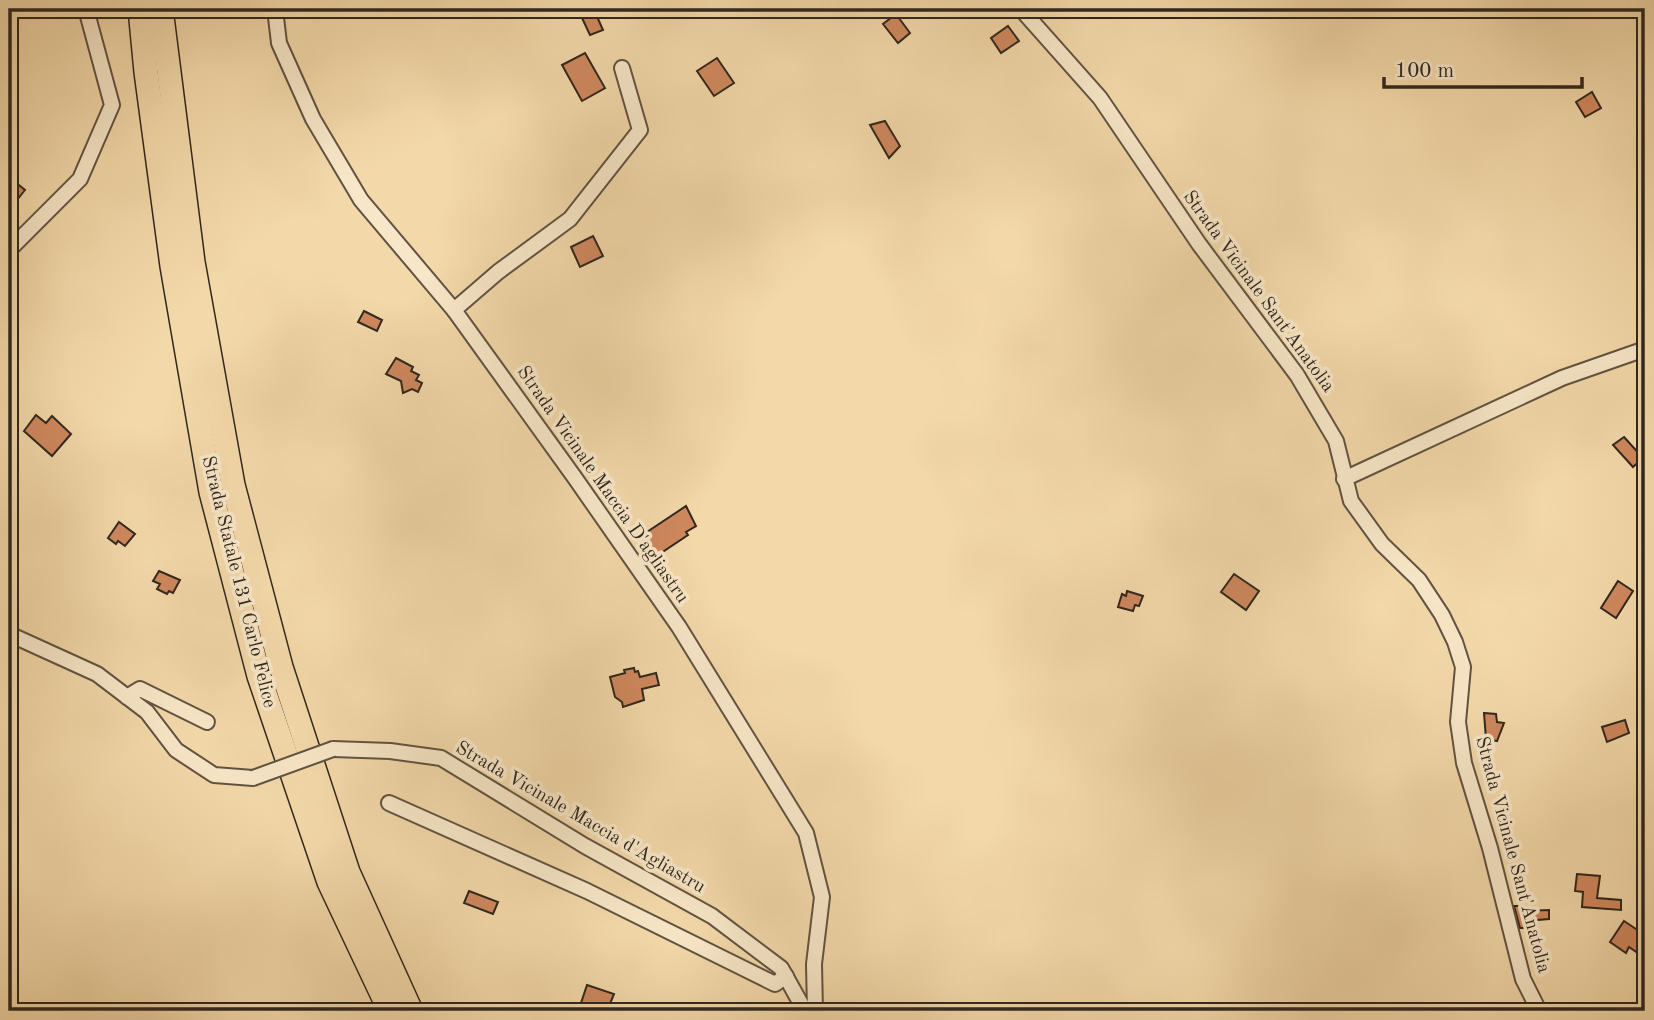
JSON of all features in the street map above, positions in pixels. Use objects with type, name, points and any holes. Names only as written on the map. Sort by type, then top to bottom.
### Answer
[{"type":"highway","name":"Strada Statale 131 Carlo Felice","points":[[140,9],[173,266],[211,492],[259,676],[325,869],[390,1011]]},
{"type":"highway","name":"Strada Statale 131 Carlo Felice","points":[[161,9],[193,262],[233,485],[281,667],[348,872],[411,1011]]},
{"type":"street","points":[[9,250],[80,179],[112,105],[86,9]]},
{"type":"street","name":"Strada Vicinale Maccia D'agliastru","points":[[275,9],[279,43],[313,119],[361,200],[454,310],[575,478],[679,627],[806,832],[822,897],[814,964],[815,1011]]},
{"type":"street","name":"Strada Vicinale Sant'Anatolia","points":[[1021,9],[1100,98],[1199,244],[1297,375],[1336,441],[1351,501],[1382,544],[1419,580],[1442,615],[1463,667],[1458,722],[1464,763],[1490,848],[1523,979],[1539,1011]]},
{"type":"street","points":[[454,310],[498,272],[570,219],[640,131],[622,68]]},
{"type":"street","points":[[1344,479],[1562,378],[1645,349]]},
{"type":"street","name":"Strada Vicinale Maccia d'Agliastru","points":[[9,634],[97,674],[147,712],[176,750],[214,775],[253,778],[333,749],[390,751],[440,758],[585,846],[712,916],[781,968],[805,1011]]},
{"type":"street","points":[[127,696],[140,689],[207,722]]},
{"type":"street","points":[[389,803],[587,891],[775,984],[786,976]]},
{"type":"building","points":[[595,12],[603,30],[590,35],[582,18]]},
{"type":"building","points":[[896,14],[910,33],[898,43],[883,24]]},
{"type":"building","points":[[1008,26],[1019,41],[1001,53],[991,38]]},
{"type":"building","points":[[585,53],[605,88],[582,101],[562,65]]},
{"type":"building","points":[[717,58],[734,83],[714,96],[697,71]]},
{"type":"building","points":[[1592,92],[1601,108],[1585,117],[1576,102]]},
{"type":"building","points":[[885,121],[900,146],[889,158],[870,125]]},
{"type":"building","points":[[9,177],[25,190],[9,210]]},
{"type":"building","points":[[593,236],[603,256],[580,267],[571,247]]},
{"type":"building","points":[[364,311],[382,320],[377,331],[358,322]]},
{"type":"building","points":[[396,358],[413,367],[411,371],[419,375],[416,380],[422,383],[418,392],[412,389],[403,393],[401,381],[386,374]]},
{"type":"building","points":[[36,415],[46,423],[52,416],[71,434],[52,456],[24,431]]},
{"type":"building","points":[[1624,437],[1643,458],[1633,467],[1613,445]]},
{"type":"building","points":[[686,506],[696,526],[686,532],[688,535],[655,557],[641,536]]},
{"type":"building","points":[[119,522],[135,534],[125,546],[108,538]]},
{"type":"building","points":[[159,571],[180,580],[173,593],[169,591],[167,594],[157,589],[160,584],[153,581]]},
{"type":"building","points":[[1234,574],[1259,591],[1246,610],[1221,592]]},
{"type":"building","points":[[1618,581],[1633,591],[1616,618],[1601,608]]},
{"type":"building","points":[[1127,591],[1143,596],[1139,606],[1135,605],[1133,611],[1118,607],[1122,594],[1126,596]]},
{"type":"building","points":[[634,668],[640,677],[656,673],[659,685],[642,689],[644,700],[623,707],[622,702],[615,697],[610,677]]},
{"type":"building","points":[[1484,713],[1496,714],[1497,722],[1504,723],[1497,741],[1486,739]]},
{"type":"building","points":[[1625,720],[1629,733],[1607,742],[1602,727]]},
{"type":"building","points":[[1577,874],[1600,876],[1597,898],[1621,900],[1621,910],[1582,907],[1583,892],[1575,891]]},
{"type":"building","points":[[469,891],[498,902],[493,914],[464,903]]},
{"type":"building","points":[[1514,906],[1524,906],[1524,911],[1549,910],[1549,919],[1525,921],[1525,928],[1520,928]]},
{"type":"building","points":[[1624,921],[1645,935],[1645,958],[1629,947],[1626,953],[1610,942]]},
{"type":"building","points":[[587,985],[614,994],[607,1011],[579,1009]]}]
